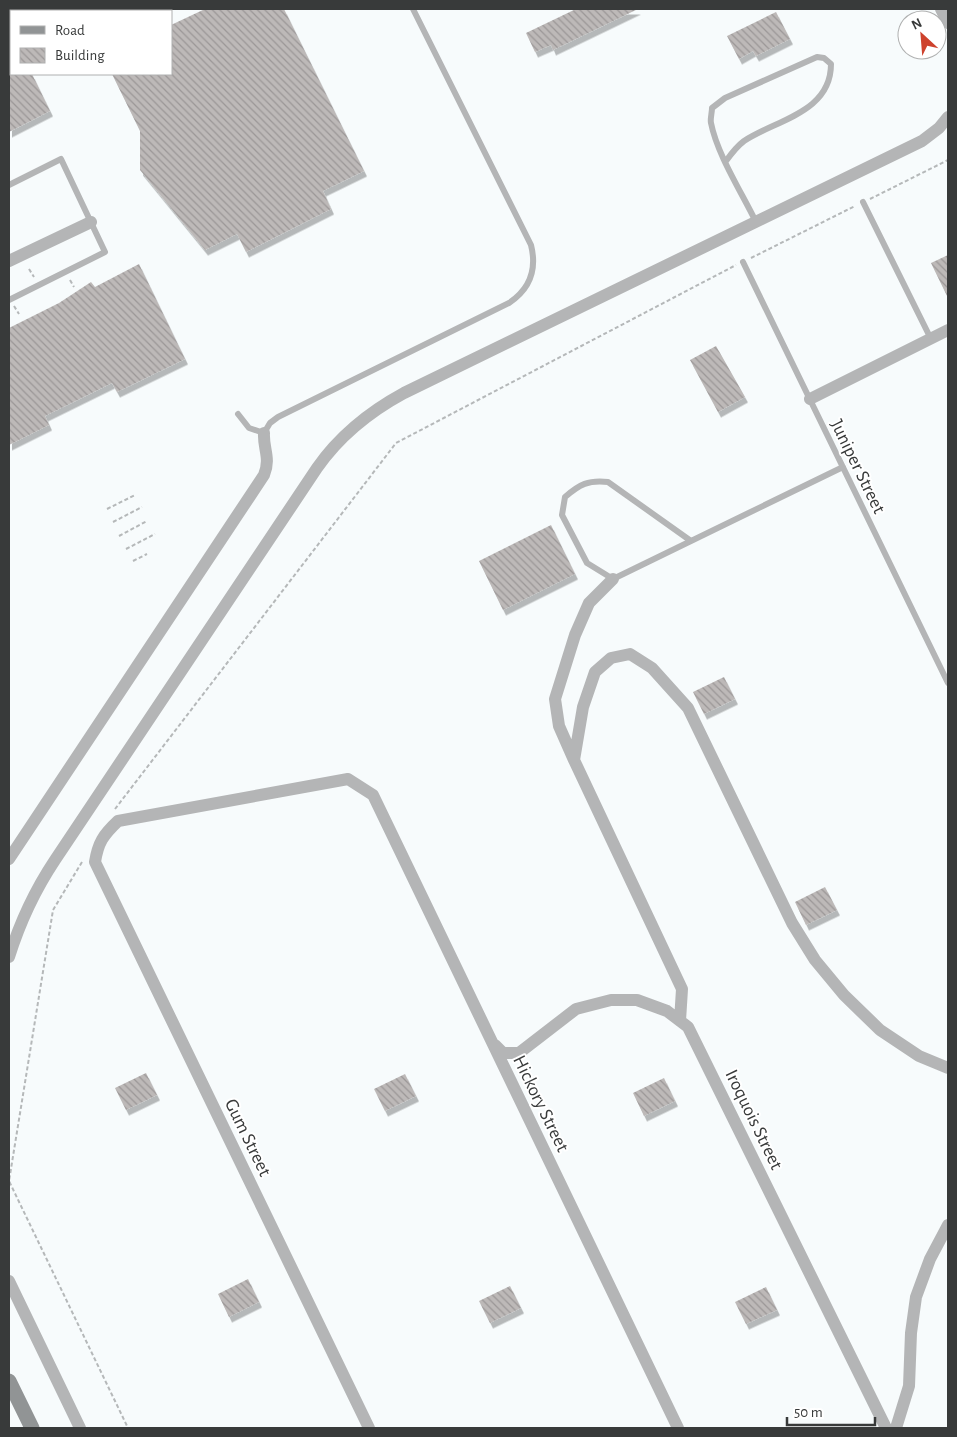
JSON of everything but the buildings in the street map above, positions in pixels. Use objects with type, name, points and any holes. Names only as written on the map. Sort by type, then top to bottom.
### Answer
[{"type":"main road","points":[[9,1381],[32,1428]]},
{"type":"street","points":[[941,9],[948,24]]},
{"type":"street","points":[[9,957],[24,916],[52,866],[317,468],[345,435],[379,408],[404,393],[922,141],[939,128],[948,117]]},
{"type":"street","points":[[10,259],[91,222]]},
{"type":"street","points":[[810,399],[948,330]]},
{"type":"street","points":[[9,859],[264,475],[268,458],[264,433]]},
{"type":"street","points":[[613,579],[589,603],[575,635],[555,699],[559,726],[682,989],[680,1020]]},
{"type":"street","points":[[574,760],[583,707],[595,672],[612,658],[630,654],[652,668],[688,708],[792,923],[815,960],[844,995],[880,1030],[919,1056],[948,1068]]},
{"type":"street","name":"Hickory Street","points":[[89,861],[105,833],[118,821],[348,779],[373,795],[678,1428]]},
{"type":"street","name":"Gum Street","points":[[89,861],[370,1428]]},
{"type":"street","name":"Iroquois Street","points":[[493,1043],[503,1053],[519,1053],[576,1009],[611,1000],[637,1000],[667,1011],[688,1027],[886,1428]]},
{"type":"street","points":[[896,1428],[909,1386],[911,1333],[916,1297],[930,1259],[948,1224]]},
{"type":"street","points":[[9,1281],[80,1428]]},
{"type":"lane","points":[[238,414],[249,428],[264,433],[266,427],[274,420],[509,303],[522,293],[530,280],[534,263],[531,245],[413,9]]},
{"type":"lane","points":[[726,161],[744,141],[792,118],[819,97],[831,74],[830,64],[824,58],[817,57],[725,98],[712,108],[711,121],[717,143],[756,222]]},
{"type":"lane","points":[[9,185],[61,159],[105,252],[9,300]]},
{"type":"lane","points":[[863,202],[931,339]]},
{"type":"lane","name":"Juniper Street","points":[[742,262],[948,683]]},
{"type":"lane","points":[[691,541],[608,482],[594,480],[578,487],[565,497],[562,515],[587,563],[613,579],[843,467]]},
{"type":"path","points":[[113,812],[396,443],[742,262],[948,160]]},
{"type":"path","points":[[107,510],[135,495]]},
{"type":"path","points":[[113,522],[142,507]]},
{"type":"path","points":[[118,536],[147,521]]},
{"type":"path","points":[[126,549],[154,534]]},
{"type":"path","points":[[133,561],[147,554]]},
{"type":"path","points":[[89,861],[53,910],[9,1181],[128,1428]]}]
